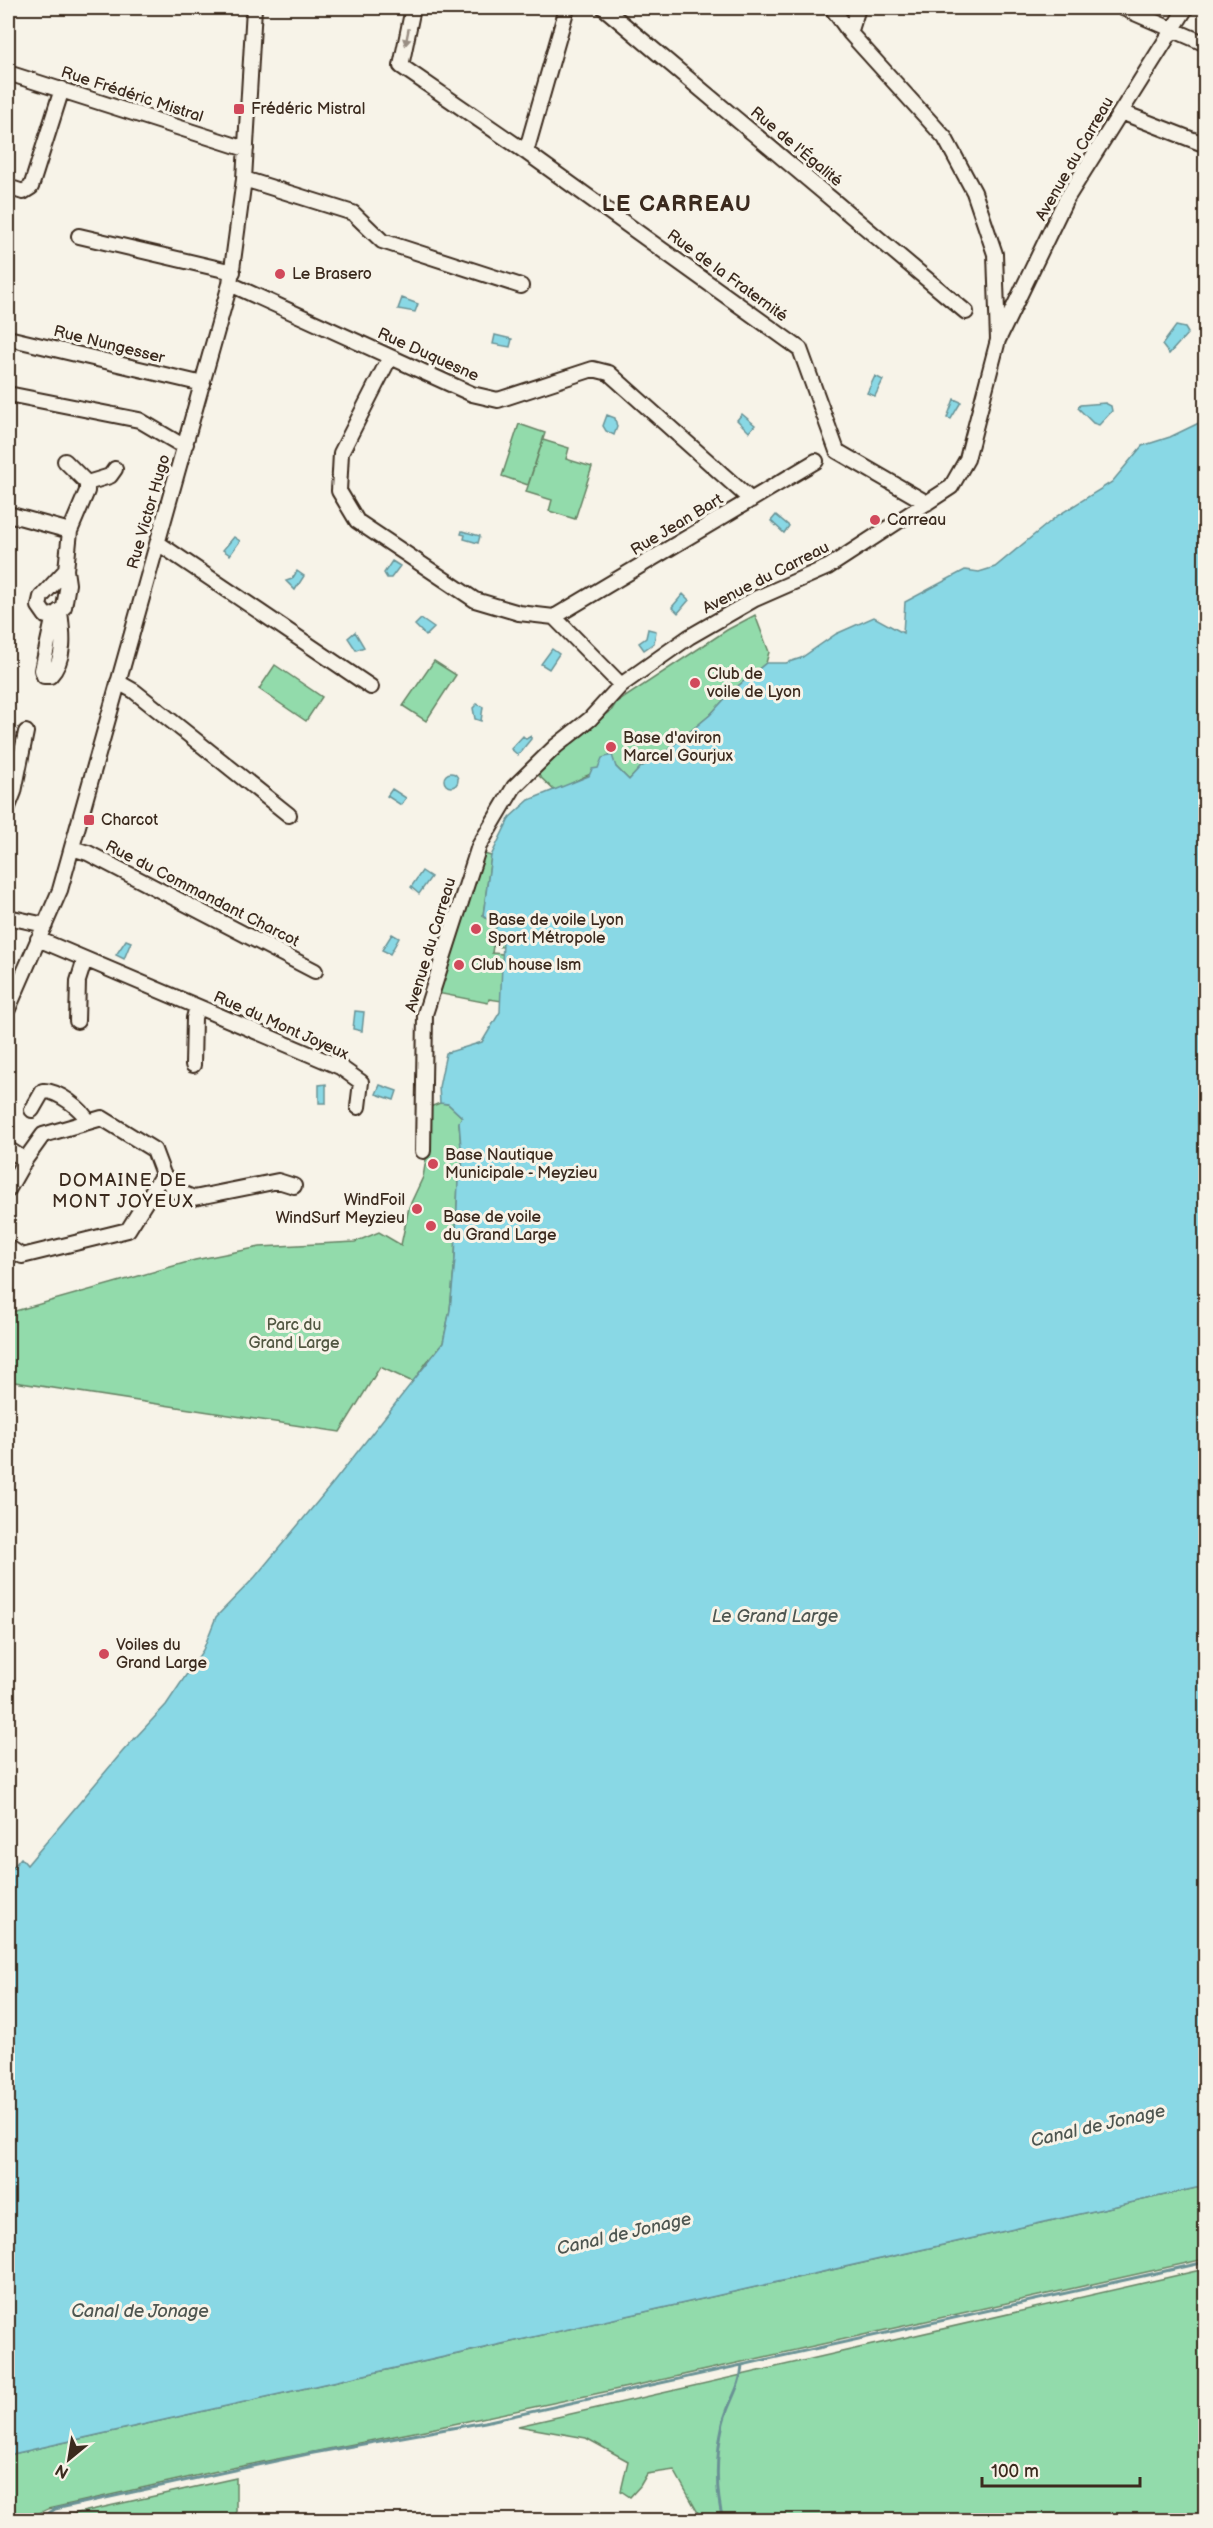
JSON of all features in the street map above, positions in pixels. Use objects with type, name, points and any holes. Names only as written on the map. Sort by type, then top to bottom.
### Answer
[{"type":"street","name":"Rue Victor Hugo","points":[[8,1009],[60,890],[231,278],[244,178],[254,8]]},
{"type":"street","name":"Rue de la Fraternité","points":[[413,8],[401,66],[526,152],[800,349],[837,451],[927,503]]},
{"type":"street","points":[[526,152],[567,8]]},
{"type":"street","name":"Rue de l'Égalité","points":[[604,8],[966,312]]},
{"type":"street","points":[[832,8],[850,33],[945,138],[974,192],[995,254],[998,340]]},
{"type":"street","points":[[850,33],[858,8]]},
{"type":"street","points":[[1124,8],[1206,44]]},
{"type":"street","name":"Avenue du Carreau","points":[[423,1151],[425,1014],[479,846],[514,787],[556,746],[590,719],[621,685],[689,636],[755,599],[828,567],[951,487],[967,459],[998,340],[1065,201],[1186,8]]},
{"type":"street","name":"Rue Frédéric Mistral","points":[[8,72],[246,149]]},
{"type":"street","points":[[8,187],[23,192],[31,187],[62,89]]},
{"type":"street","points":[[1121,112],[1206,145]]},
{"type":"street","points":[[244,178],[353,213],[382,241],[521,286]]},
{"type":"street","name":"Rue Duquesne","points":[[79,236],[231,278],[390,357],[472,394],[498,400],[593,369],[609,373],[751,500]]},
{"type":"street","name":"Rue Nungesser","points":[[8,338],[203,384]]},
{"type":"street","points":[[390,357],[341,453],[339,491],[357,520],[475,600],[519,613],[554,617],[621,685]]},
{"type":"street","points":[[8,394],[139,420],[178,443],[186,444]]},
{"type":"street","points":[[65,461],[87,483],[87,491],[70,531],[66,570],[68,584],[64,607],[57,613],[46,616],[39,606],[41,597],[66,570]]},
{"type":"street","name":"Rue Jean Bart","points":[[554,617],[816,461]]},
{"type":"street","points":[[87,483],[110,476],[115,469]]},
{"type":"street","points":[[8,514],[70,531]]},
{"type":"street","points":[[158,543],[371,687]]},
{"type":"street","points":[[118,682],[134,691],[289,815]]},
{"type":"street","points":[[8,807],[14,792],[26,732]]},
{"type":"street","name":"Rue du Commandant Charcot","points":[[72,848],[98,859],[315,972]]},
{"type":"street","points":[[8,917],[45,925]]},
{"type":"street","name":"Rue du Mont Joyeux","points":[[38,939],[340,1067],[361,1082],[358,1107]]},
{"type":"street","points":[[77,1021],[78,981],[85,959]]},
{"type":"street","name":"Rue du Mont Joyeux","points":[[193,1065],[194,1018],[197,1007]]},
{"type":"street","points":[[32,1110],[43,1091],[50,1090],[84,1112],[88,1122]]},
{"type":"street","points":[[8,1190],[43,1135],[102,1118],[154,1150],[163,1174],[174,1190],[194,1197],[278,1181],[294,1186]]},
{"type":"street","points":[[8,1149],[25,1160]]},
{"type":"street","points":[[8,1247],[22,1256],[128,1230],[163,1174]]},
{"type":"green space","points":[[519,424],[545,433],[528,485],[502,476]]},
{"type":"green space","points":[[543,440],[569,448],[566,459],[592,467],[575,519],[549,511],[552,500],[526,492]]},
{"type":"green space","name":"Club de voile de Lyon","points":[[755,615],[769,652],[766,663],[732,691],[710,715],[663,754],[641,767],[629,780],[616,767],[608,768],[555,791],[535,772],[611,711],[616,703],[727,630]]},
{"type":"green space","points":[[434,661],[456,675],[426,721],[403,706]]},
{"type":"green space","points":[[275,665],[322,697],[306,721],[259,689]]},
{"type":"green space","name":"Base de voile Lyon Sport Métropole","points":[[481,853],[491,856],[483,916],[497,926],[493,933],[503,941],[503,947],[493,946],[492,953],[503,954],[502,1001],[489,999],[488,1003],[437,993]]},
{"type":"green space","name":"Parc du Grand Large","points":[[440,1103],[448,1104],[462,1117],[459,1123],[463,1172],[458,1181],[455,1259],[450,1310],[443,1343],[413,1382],[380,1367],[340,1432],[8,1381],[8,1313],[195,1260],[260,1247],[355,1242],[379,1232],[401,1245],[409,1207],[423,1177],[426,1159],[425,1109]]},
{"type":"green space","points":[[1205,2186],[1205,2259],[656,2381],[222,2470],[48,2509],[25,2520],[8,2520],[8,2455]]},
{"type":"green space","points":[[1205,2269],[1205,2520],[702,2520],[674,2470],[647,2474],[630,2497],[621,2491],[628,2461],[586,2438],[518,2426]]},
{"type":"green space","points":[[236,2478],[236,2520],[56,2520],[64,2516]]},
{"type":"water","points":[[402,298],[418,304],[415,312],[398,309]]},
{"type":"water","points":[[1176,326],[1185,328],[1188,333],[1169,354],[1162,345]]},
{"type":"water","points":[[495,335],[512,339],[510,347],[493,344]]},
{"type":"water","points":[[875,376],[883,380],[875,396],[867,393]]},
{"type":"water","points":[[954,399],[961,402],[951,419],[947,418]]},
{"type":"water","points":[[1105,403],[1111,406],[1112,411],[1099,425],[1093,423],[1078,408],[1080,405]]},
{"type":"water","points":[[742,414],[755,425],[749,432],[737,420]]},
{"type":"water","points":[[607,415],[615,418],[617,427],[614,435],[606,431],[603,426]]},
{"type":"water","name":"Le Grand Large","points":[[1205,420],[1205,2186],[8,2455],[8,1873],[21,1858],[27,1865],[123,1751],[166,1705],[203,1650],[216,1617],[255,1577],[333,1483],[443,1343],[450,1310],[455,1259],[458,1181],[463,1172],[459,1122],[462,1117],[448,1104],[440,1103],[439,1087],[446,1053],[482,1042],[500,1012],[503,941],[493,933],[497,926],[483,916],[491,856],[510,817],[529,800],[589,776],[592,769],[598,768],[602,758],[612,755],[616,767],[629,780],[641,767],[663,754],[710,715],[732,691],[766,663],[786,663],[801,658],[836,634],[874,617],[903,633],[905,602],[965,570],[979,572],[995,567],[1057,516],[1112,482],[1142,446],[1170,437]]},
{"type":"water","points":[[776,515],[789,526],[784,533],[771,521]]},
{"type":"water","points":[[462,531],[480,536],[478,543],[464,539],[465,535],[461,534]]},
{"type":"water","points":[[234,537],[240,541],[230,555],[223,550]]},
{"type":"water","points":[[392,561],[400,566],[391,578],[387,578],[384,573]]},
{"type":"water","points":[[297,571],[304,576],[295,590],[286,581],[292,579]]},
{"type":"water","points":[[683,594],[689,600],[678,613],[672,607]]},
{"type":"water","points":[[421,619],[434,628],[426,636],[415,625]]},
{"type":"water","points":[[648,629],[656,631],[654,643],[644,650],[639,643],[646,638]]},
{"type":"water","points":[[355,632],[364,647],[356,650],[348,638]]},
{"type":"water","points":[[552,649],[559,654],[549,669],[541,664]]},
{"type":"water","points":[[477,704],[483,707],[481,721],[475,719],[473,708]]},
{"type":"water","points":[[523,736],[526,739],[531,736],[531,739],[518,755],[511,749]]},
{"type":"water","points":[[451,773],[456,775],[458,780],[456,785],[451,787],[446,785],[444,780],[446,775]]},
{"type":"water","points":[[392,789],[406,798],[401,805],[387,796]]},
{"type":"water","points":[[422,871],[431,877],[419,894],[411,887]]},
{"type":"water","points":[[392,934],[399,938],[390,954],[382,950]]},
{"type":"water","points":[[126,940],[131,942],[124,959],[116,955]]},
{"type":"water","points":[[355,1011],[364,1012],[362,1031],[353,1029]]},
{"type":"water","points":[[326,1084],[326,1103],[319,1103],[319,1085]]},
{"type":"water","points":[[380,1085],[397,1091],[394,1100],[376,1094]]},
{"type":"waterway","points":[[39,2520],[55,2509],[308,2454],[485,2422],[1206,2262]]},
{"type":"waterway","points":[[723,2520],[717,2472],[719,2447],[723,2423],[739,2380],[742,2365]]},
{"type":"place","name":"Frédéric Mistral","points":[[239,109]]},
{"type":"place","name":"Le Brasero","points":[[280,274]]},
{"type":"place","name":"Carreau","points":[[875,520]]},
{"type":"place","name":"Club de voile de Lyon","points":[[695,683]]},
{"type":"place","name":"Base d'aviron Marcel Gourjux","points":[[611,747]]},
{"type":"place","name":"Charcot","points":[[89,820]]},
{"type":"place","name":"Base de voile Lyon Sport Métropole","points":[[476,929]]},
{"type":"place","name":"Club house lsm","points":[[459,965]]},
{"type":"place","name":"Base Nautique Municipale - Meyzieu","points":[[433,1164]]},
{"type":"place","name":"WindFoil WindSurf Meyzieu","points":[[417,1209]]},
{"type":"place","name":"Base de voile du Grand Large","points":[[431,1226]]},
{"type":"place","name":"Voiles du Grand Large","points":[[104,1654]]},
{"type":"district","name":"LE CARREAU","points":[[677,204]]},
{"type":"district","name":"DOMAINE DE MONT JOYEUX","points":[[123,1190]]},
{"type":"water label","name":"Canal de Jonage","points":[[1098,2126]]},
{"type":"water label","name":"Canal de Jonage","points":[[624,2234]]},
{"type":"water label","name":"Canal de Jonage","points":[[140,2311]]}]
